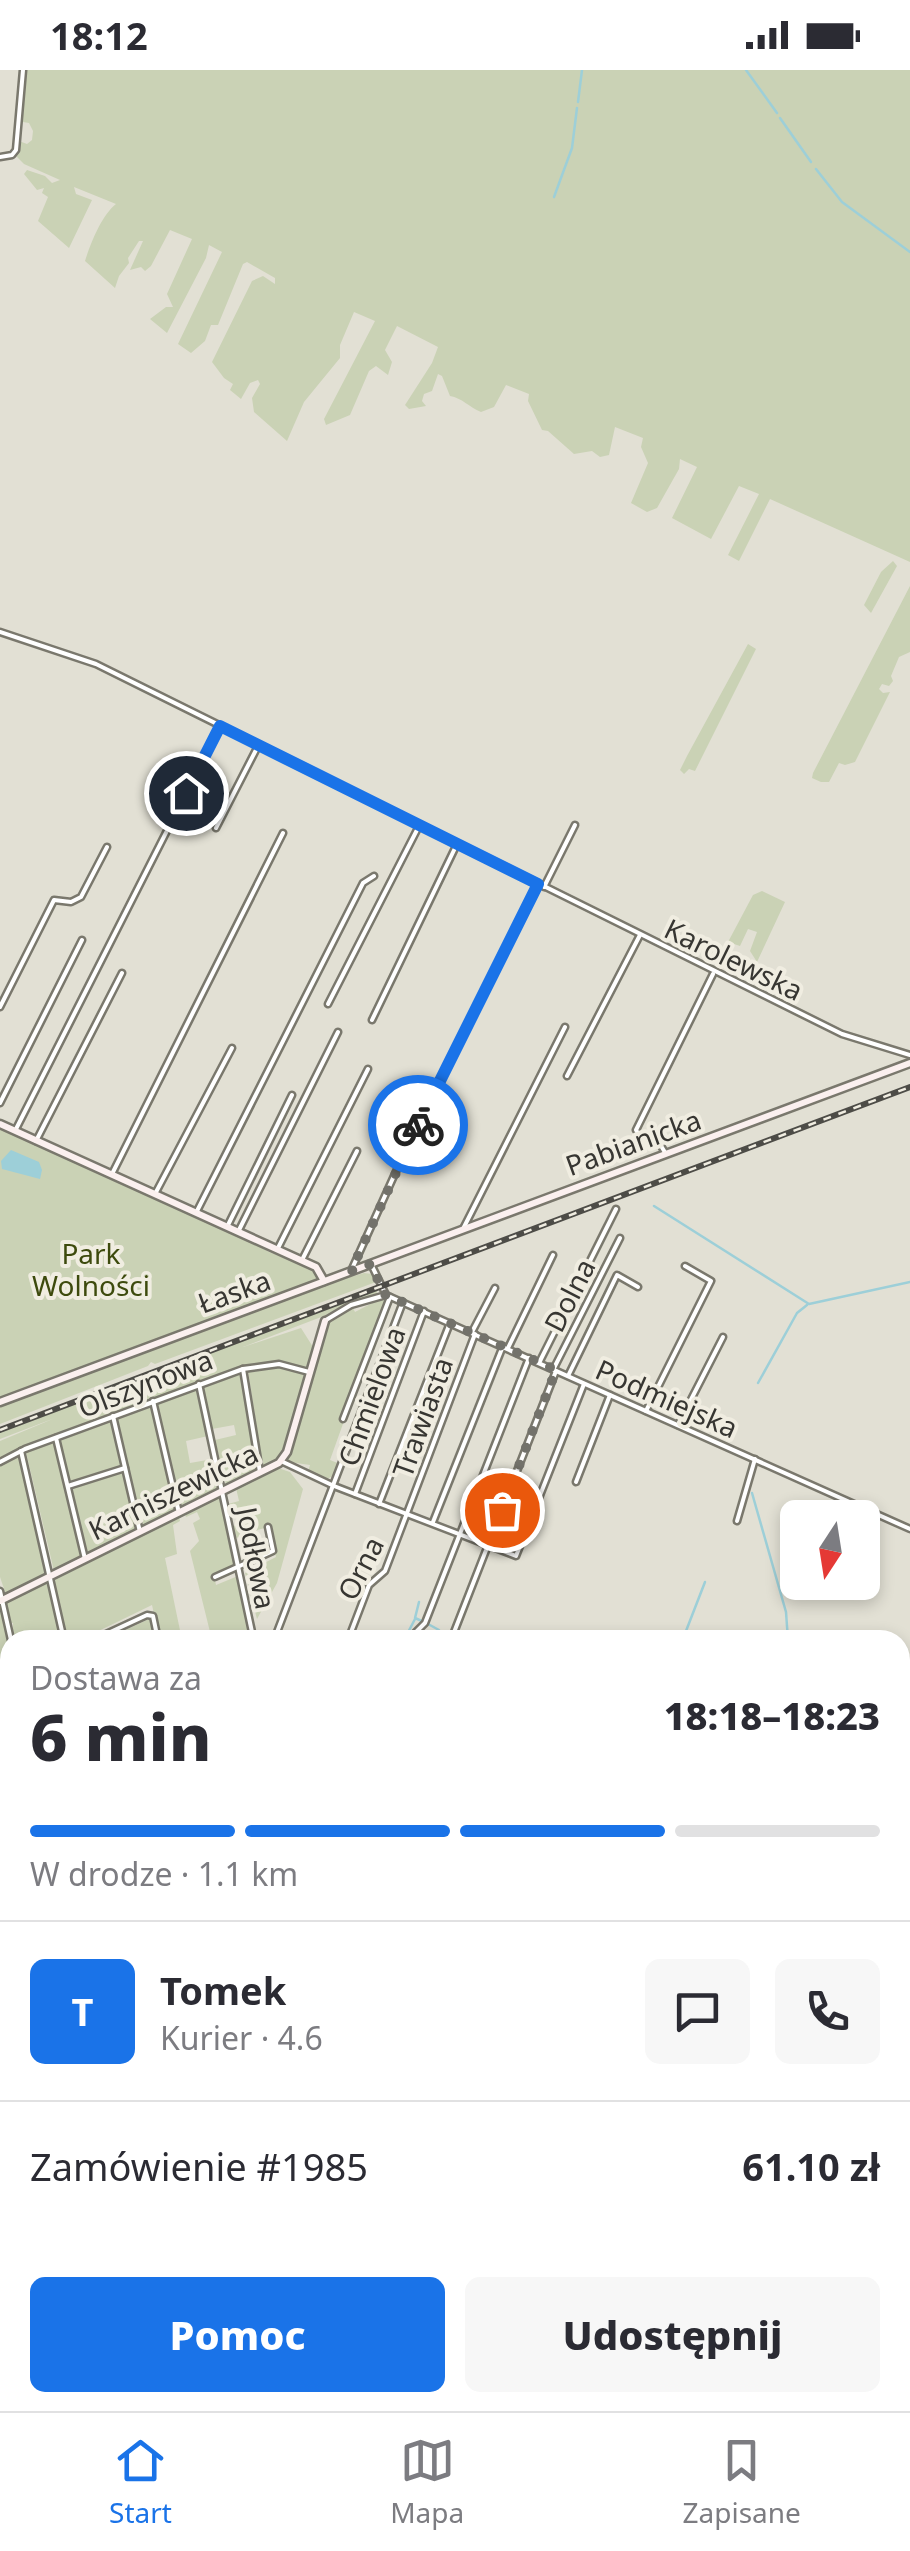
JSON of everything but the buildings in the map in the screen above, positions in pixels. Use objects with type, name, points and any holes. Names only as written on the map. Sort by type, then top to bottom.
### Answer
[{"type":"main road","name":"Pabianicka","points":[[371,1264],[910,1059]]},
{"type":"main road","points":[[0,1124],[302,1261],[318,1269],[324,1281]]},
{"type":"main road","name":"Łaska","points":[[0,1402],[371,1264]]},
{"type":"main road","name":"Karniszewicka","points":[[1,1598],[281,1461],[325,1321]]},
{"type":"street","points":[[0,157],[16,150],[23,70]]},
{"type":"street","name":"Karolewska","points":[[0,632],[96,664],[856,1041],[910,1059]]},
{"type":"street","points":[[15,1131],[220,726]]},
{"type":"street","points":[[216,828],[258,746]]},
{"type":"street","points":[[351,1271],[445,1071],[575,825]]},
{"type":"street","points":[[328,1004],[419,826]]},
{"type":"street","points":[[112,1174],[284,832]]},
{"type":"street","points":[[372,1020],[457,844]]},
{"type":"street","points":[[0,1007],[54,900],[71,902],[81,897],[107,847]]},
{"type":"street","points":[[196,1213],[363,883],[374,876]]},
{"type":"street","points":[[567,1076],[640,935]]},
{"type":"street","points":[[0,1103],[82,940]]},
{"type":"street","points":[[666,1154],[663,1144],[644,1143],[636,1130],[714,972]]},
{"type":"street","points":[[36,1140],[122,973]]},
{"type":"street","points":[[463,1229],[565,1027]]},
{"type":"street","points":[[238,1232],[338,1032]]},
{"type":"street","points":[[156,1194],[232,1048]]},
{"type":"street","points":[[277,1250],[368,1069]]},
{"type":"street","points":[[227,1227],[292,1095]]},
{"type":"street","points":[[302,1261],[357,1151]]},
{"type":"street","points":[[539,1363],[616,1208]]},
{"type":"street","name":"Dolna","points":[[456,1630],[555,1370],[620,1238]]},
{"type":"street","points":[[432,1524],[506,1347],[554,1255]]},
{"type":"street","points":[[343,1419],[388,1296],[371,1264]]},
{"type":"street","points":[[646,1411],[710,1281],[685,1266]]},
{"type":"street","points":[[568,1376],[617,1275],[638,1287]]},
{"type":"street","name":"Trawiasta","points":[[407,1515],[494,1288]]},
{"type":"street","name":"Podmiejska","points":[[388,1296],[910,1529]]},
{"type":"street","name":"Karniszewicka","points":[[325,1321],[352,1305],[388,1296]]},
{"type":"street","points":[[278,1630],[404,1302]]},
{"type":"street","name":"Chmielowa","points":[[355,1495],[424,1311]]},
{"type":"street","points":[[379,1504],[450,1322]]},
{"type":"street","points":[[678,1426],[723,1337]]},
{"type":"street","points":[[419,1630],[426,1623],[529,1358]]},
{"type":"street","name":"Olszynowa","points":[[0,1462],[243,1368],[278,1364],[309,1372]]},
{"type":"street","points":[[243,1368],[260,1473]]},
{"type":"street","name":"Jodłowa","points":[[199,1384],[252,1630]]},
{"type":"street","points":[[281,1461],[355,1495],[516,1556],[584,1384]]},
{"type":"street","points":[[576,1482],[610,1395]]},
{"type":"street","points":[[153,1402],[179,1513]]},
{"type":"street","points":[[114,1416],[140,1532]]},
{"type":"street","points":[[56,1438],[85,1559]]},
{"type":"street","points":[[21,1451],[62,1630]]},
{"type":"street","points":[[737,1521],[755,1459]]},
{"type":"street","points":[[68,1486],[125,1468]]},
{"type":"street","name":"Orna","points":[[352,1630],[370,1584],[386,1571],[407,1515]]},
{"type":"street","points":[[216,1577],[273,1551],[268,1527]]},
{"type":"street","points":[[1,1598],[9,1630]]},
{"type":"street","points":[[114,1630],[147,1615],[153,1616],[156,1630]]},
{"type":"green space","points":[[26,70],[910,70],[910,562],[770,499],[739,561],[728,555],[759,494],[739,486],[711,539],[672,518],[697,467],[680,459],[679,469],[657,508],[647,512],[631,503],[648,463],[641,447],[643,438],[615,427],[609,455],[600,457],[592,451],[574,454],[542,430],[528,401],[529,394],[506,385],[494,407],[481,412],[450,396],[438,374],[432,391],[424,394],[422,401],[426,406],[409,409],[405,405],[438,347],[397,326],[385,350],[392,362],[388,375],[376,366],[369,371],[350,415],[326,425],[324,419],[375,321],[354,312],[340,345],[340,358],[304,402],[287,441],[254,412],[252,398],[260,384],[258,380],[250,383],[241,399],[230,390],[233,384],[212,362],[252,281],[263,276],[275,284],[275,278],[247,262],[243,264],[218,325],[211,325],[205,341],[191,353],[178,344],[222,252],[209,245],[167,333],[150,319],[166,307],[173,307],[167,294],[192,239],[170,230],[151,266],[145,271],[141,267],[130,270],[143,241],[139,241],[115,288],[85,261],[102,222],[116,204],[74,187],[76,194],[92,200],[69,248],[38,221],[48,197],[42,193],[44,188],[37,190],[24,174],[27,170],[52,183],[60,180],[24,164],[16,156],[19,141],[27,144],[32,140],[33,131],[29,123],[23,122],[22,115]]},
{"type":"green space","points":[[893,561],[897,566],[871,613],[864,605],[881,572]]},
{"type":"green space","points":[[910,586],[910,652],[899,657],[889,686],[882,684],[879,689],[890,692],[855,762],[839,763],[829,782],[812,778],[813,773]]},
{"type":"green space","points":[[748,644],[756,649],[695,771],[689,769],[684,774],[680,770]]},
{"type":"green space","points":[[762,891],[785,902],[757,962],[750,951],[757,932],[748,929],[740,946],[728,942],[753,895]]},
{"type":"green space","name":"Park Wolności","points":[[0,1127],[316,1270],[317,1279],[0,1399]]},
{"type":"green space","points":[[372,1274],[376,1282],[155,1364],[151,1362],[0,1424],[0,1405],[310,1289]]},
{"type":"green space","points":[[378,1288],[376,1296],[243,1347],[301,1328],[313,1347],[306,1369],[279,1361],[241,1366],[0,1459],[0,1441],[55,1418],[0,1439],[0,1432]]},
{"type":"green space","points":[[386,1300],[383,1314],[340,1420],[344,1421],[330,1460],[340,1464],[327,1479],[308,1472],[310,1465],[287,1459],[328,1323],[353,1308],[355,1312]]},
{"type":"green space","points":[[280,1367],[305,1373],[283,1451],[263,1467],[248,1371]]},
{"type":"green space","points":[[240,1372],[256,1470],[226,1485],[215,1440],[236,1435],[234,1425],[212,1429],[203,1386]]},
{"type":"green space","points":[[197,1388],[208,1436],[186,1441],[190,1463],[213,1459],[219,1489],[181,1508],[157,1403]]},
{"type":"green space","points":[[151,1405],[175,1511],[143,1526],[116,1418]]},
{"type":"green space","points":[[112,1421],[123,1466],[69,1483],[59,1440]]},
{"type":"green space","points":[[55,1441],[83,1556],[54,1571],[26,1452]]},
{"type":"green space","points":[[19,1455],[47,1573],[6,1595],[0,1577],[0,1465]]},
{"type":"green space","points":[[278,1468],[290,1472],[303,1489],[277,1583],[257,1619],[245,1573],[276,1557],[269,1527],[257,1530],[262,1552],[251,1557],[246,1536],[235,1538],[233,1526],[255,1522],[253,1511],[230,1515],[228,1504],[239,1501],[236,1488]]},
{"type":"green space","points":[[122,1471],[137,1530],[86,1555],[71,1487]]},
{"type":"green space","points":[[219,1497],[235,1565],[214,1575],[216,1585],[238,1576],[249,1630],[210,1630],[190,1551],[199,1541],[193,1523],[200,1519],[197,1512],[186,1517],[185,1514]]},
{"type":"green space","points":[[179,1517],[180,1521],[173,1525],[177,1554],[165,1558],[180,1630],[158,1630],[152,1605],[101,1630],[66,1630],[54,1579]]},
{"type":"green space","points":[[45,1584],[50,1586],[61,1630],[13,1630],[5,1603]]},
{"type":"green space","points":[[0,1606],[5,1630],[0,1630]]},
{"type":"green space","points":[[149,1619],[155,1630],[125,1630]]},
{"type":"water","points":[[11,1150],[39,1162],[40,1179],[2,1169],[1,1161]]},
{"type":"waterway","points":[[578,102],[582,70]]},
{"type":"waterway","points":[[746,70],[777,113]]},
{"type":"waterway","points":[[554,197],[572,148],[577,108]]},
{"type":"waterway","points":[[780,118],[811,162]]},
{"type":"waterway","points":[[816,169],[842,202],[910,252]]},
{"type":"waterway","points":[[654,1206],[809,1304],[910,1282]]},
{"type":"waterway","points":[[758,1383],[797,1313],[807,1305]]},
{"type":"waterway","points":[[752,1493],[786,1612],[787,1630]]},
{"type":"waterway","points":[[686,1630],[705,1582]]},
{"type":"waterway","points":[[419,1602],[415,1618],[424,1622]]},
{"type":"waterway","points":[[409,1630],[415,1619]]},
{"type":"waterway","points":[[428,1624],[439,1630]]},
{"type":"railway","points":[[0,1430],[910,1087]]},
{"type":"way so far","points":[[418,1125],[351,1271],[371,1264],[384,1294],[556,1370],[502,1510]]},
{"type":"route","points":[[186,793],[220,726],[538,884],[418,1125]]}]
